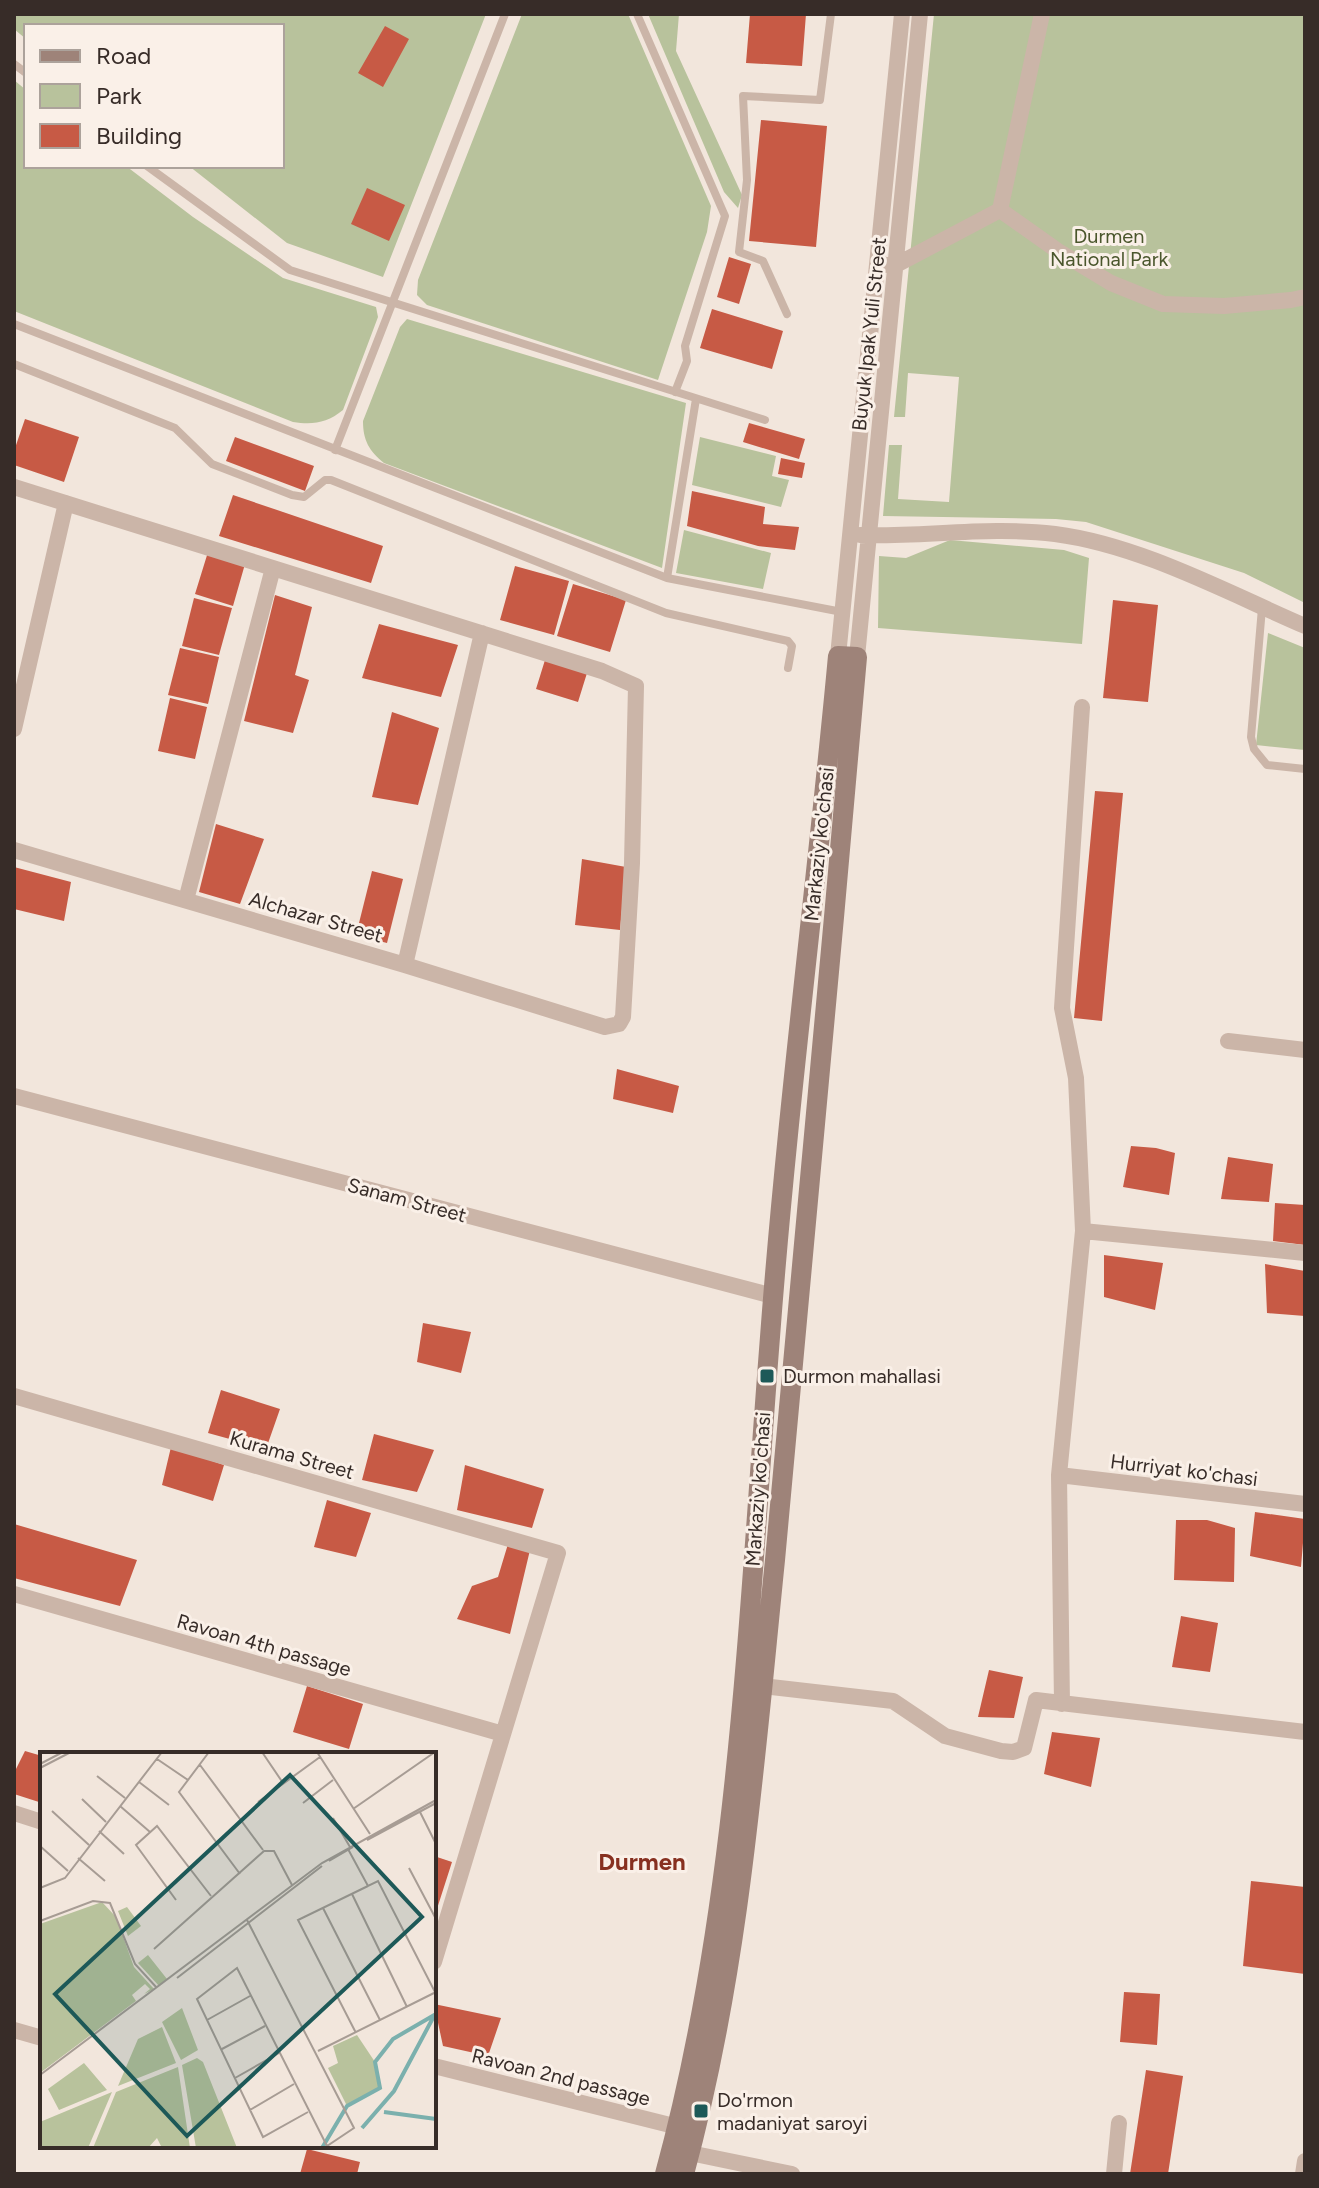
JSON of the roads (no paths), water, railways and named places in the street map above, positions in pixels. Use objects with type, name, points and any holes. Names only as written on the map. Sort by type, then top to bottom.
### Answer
[{"type":"street","name":"Buyuk Ipak Yuli Street","points":[[848,657],[843,612],[902,14]]},
{"type":"street","name":"Buyuk Ipak Yuli Street","points":[[848,657],[869,535],[920,14]]},
{"type":"street","points":[[1000,210],[1042,14]]},
{"type":"street","points":[[878,265],[896,265],[1000,210]]},
{"type":"street","points":[[1000,210],[1111,283],[1163,304],[1224,306],[1305,297]]},
{"type":"street","points":[[14,487],[482,633],[405,965]]},
{"type":"street","points":[[14,729],[66,503]]},
{"type":"street","points":[[850,535],[1024,532],[1079,538],[1119,548],[1305,626]]},
{"type":"street","points":[[186,900],[273,568]]},
{"type":"street","name":"Alchazar Street","points":[[14,850],[605,1027],[619,1024],[625,998],[636,686],[602,671],[482,633]]},
{"type":"street","name":"Markaziy ko'chasi","points":[[752,1684],[773,1296],[794,1088],[848,657]]},
{"type":"street","name":"Markaziy ko'chasi","points":[[665,2174],[681,2151],[687,2129],[752,1684],[800,1300],[818,1092],[848,657]]},
{"type":"street","points":[[1062,1704],[1059,1475],[1083,1231],[1076,1078],[1062,1008],[1082,707]]},
{"type":"street","points":[[1228,1041],[1305,1050]]},
{"type":"street","points":[[794,1088],[818,1092]]},
{"type":"street","name":"Sanam Street","points":[[14,1096],[773,1296],[800,1300]]},
{"type":"street","points":[[1083,1231],[1305,1253]]},
{"type":"street","name":"Kurama Street","points":[[14,1396],[558,1553],[503,1734]]},
{"type":"street","name":"Hurriyat ko'chasi","points":[[1059,1475],[1305,1504]]},
{"type":"street","name":"Ravoan 4th passage","points":[[14,1594],[503,1734]]},
{"type":"street","points":[[752,1684],[893,1701],[945,1736],[1013,1752],[1024,1748],[1036,1700],[1305,1732]]},
{"type":"street","points":[[437,1940],[503,1734]]},
{"type":"street","points":[[14,1813],[40,1821]]},
{"type":"street","points":[[14,2030],[40,2037]]},
{"type":"street","name":"Ravoan 2nd passage","points":[[436,2066],[687,2129]]},
{"type":"street","points":[[1114,2174],[1119,2123]]},
{"type":"street","points":[[681,2151],[792,2174]]},
{"type":"street","name":"Markaziy ko'chasi","points":[[681,2151],[684,2174]]},
{"type":"street","points":[[1303,2174],[1305,2161]]},
{"type":"lane","points":[[335,450],[505,14]]},
{"type":"lane","points":[[637,14],[725,216],[685,346],[687,361],[675,392]]},
{"type":"lane","points":[[787,314],[763,261],[739,252],[747,180],[743,96],[820,100],[831,14]]},
{"type":"lane","points":[[150,168],[290,270],[765,420]]},
{"type":"lane","points":[[14,324],[667,578],[843,612]]},
{"type":"lane","points":[[14,364],[175,428],[212,464],[292,495],[304,497],[325,480],[331,480],[666,613],[788,641],[792,646],[788,668]]},
{"type":"lane","points":[[667,578],[696,399]]},
{"type":"lane","points":[[1262,608],[1251,737],[1254,749],[1267,765],[1305,769]]},
{"type":"place","name":"Durmon mahallasi","points":[[767,1376]]},
{"type":"place","name":"Do'rmon madaniyat saroyi","points":[[701,2111]]},
{"type":"district","name":"Durmen","points":[[642,1862]]},
{"type":"park label","name":"Durmen National Park","points":[[1109,248]]}]
